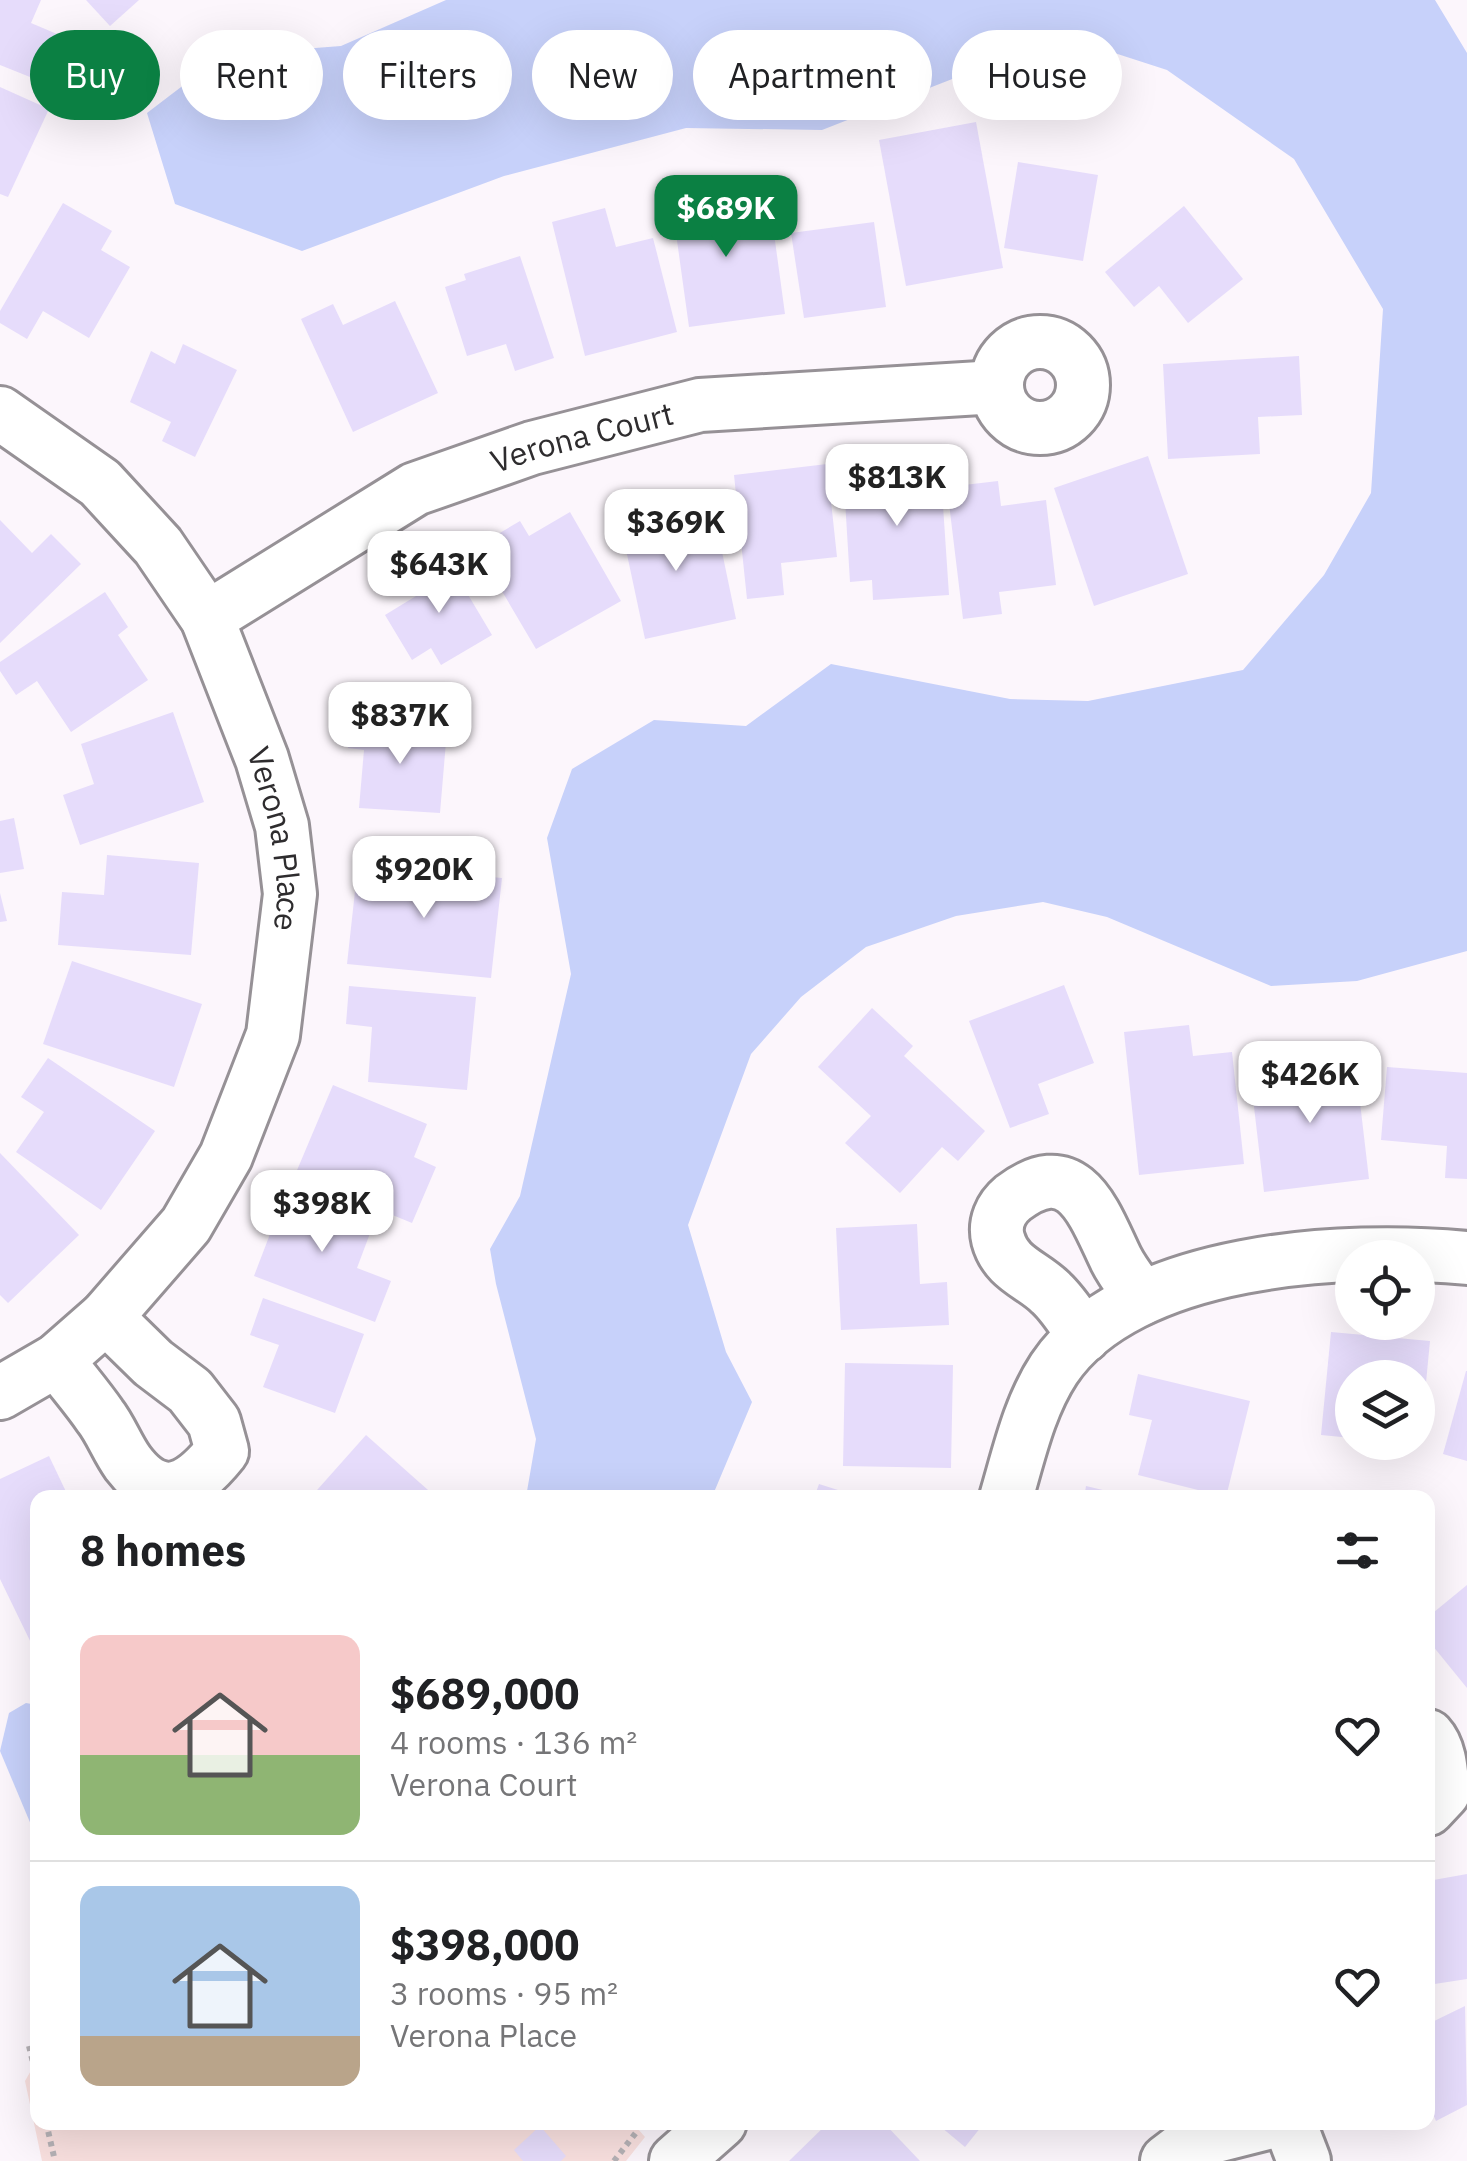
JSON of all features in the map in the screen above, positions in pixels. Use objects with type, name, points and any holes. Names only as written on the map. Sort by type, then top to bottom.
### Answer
[{"type":"street","name":"Verona Court","points":[[207,618],[415,489],[532,448],[700,405],[997,386]]},
{"type":"street","name":"Verona Place","points":[[0,413],[100,483],[158,546],[207,618],[262,759],[282,826],[290,894],[273,1036],[226,1156],[186,1225],[106,1316],[57,1360],[0,1393]]},
{"type":"street","points":[[1084,1336],[1047,1288],[1016,1269],[997,1238],[998,1218],[1004,1205],[1018,1194],[1054,1183],[1085,1196],[1119,1264],[1142,1298]]},
{"type":"street","points":[[1008,1490],[1032,1412],[1053,1370],[1084,1336],[1142,1298],[1202,1277],[1315,1257],[1419,1253],[1467,1258]]},
{"type":"street","points":[[57,1360],[102,1418],[129,1465],[145,1478],[161,1488],[175,1489],[202,1476],[222,1451],[214,1422],[190,1392],[153,1363],[106,1316]]},
{"type":"street","points":[[1435,1748],[1443,1793],[1435,1802]]},
{"type":"street","points":[[657,2145],[698,2130]]},
{"type":"street","points":[[1168,2161],[1192,2142],[1239,2130]]},
{"type":"street","points":[[1292,2130],[1304,2161]]},
{"type":"path","points":[[29,2046],[30,2050]]},
{"type":"path","points":[[48,2130],[55,2161]]},
{"type":"path","points":[[614,2161],[657,2145]]},
{"type":"shaded area","points":[[30,2072],[30,2105],[25,2081]]},
{"type":"shaded area","points":[[35,2130],[639,2130],[645,2137],[626,2161],[42,2161]]},
{"type":"water","points":[[446,0],[1435,0],[1467,53],[1467,951],[1357,981],[1271,986],[1107,917],[1043,902],[956,916],[866,947],[801,997],[751,1054],[688,1225],[726,1352],[752,1402],[715,1490],[527,1490],[536,1439],[490,1249],[520,1196],[571,974],[547,838],[572,769],[654,720],[746,726],[831,664],[1010,699],[1088,701],[1243,670],[1324,575],[1371,493],[1383,309],[1294,159],[1167,70],[1122,55],[1122,30],[952,30],[952,79],[932,87],[932,30],[693,30],[693,120],[848,120],[822,130],[686,128],[504,176],[302,251],[175,204],[149,120],[160,120],[160,103],[180,88],[180,120],[323,120],[323,47],[343,45],[343,120],[512,120],[512,30],[378,30]]},
{"type":"water","points":[[30,1704],[30,1822],[0,1751],[9,1713]]},
{"type":"building","points":[[0,0],[41,0],[31,23],[48,30],[30,30],[30,77],[0,65]]},
{"type":"building","points":[[86,0],[139,0],[110,26]]},
{"type":"building","points":[[0,87],[30,100],[30,120],[44,120],[8,197],[0,194]]},
{"type":"building","points":[[976,122],[1003,268],[906,286],[879,140]]},
{"type":"building","points":[[1018,162],[1098,175],[1083,261],[1004,248]]},
{"type":"building","points":[[709,185],[713,211],[770,204],[785,314],[689,327],[670,190]]},
{"type":"building","points":[[63,203],[112,231],[101,250],[130,267],[89,338],[43,311],[27,339],[0,323],[0,311]]},
{"type":"building","points":[[1184,206],[1243,279],[1188,323],[1159,286],[1134,307],[1105,272]]},
{"type":"building","points":[[605,208],[616,247],[653,238],[677,332],[585,356],[552,222]]},
{"type":"building","points":[[874,222],[886,307],[804,318],[791,233]]},
{"type":"building","points":[[520,256],[554,358],[515,371],[506,344],[467,356],[445,287],[466,280],[464,274]]},
{"type":"building","points":[[395,301],[438,393],[353,432],[301,319],[333,304],[343,325]]},
{"type":"building","points":[[183,344],[237,370],[195,457],[162,441],[171,422],[130,402],[151,351],[175,364]]},
{"type":"building","points":[[1299,356],[1302,415],[1258,417],[1260,454],[1168,459],[1163,364]]},
{"type":"building","points":[[1148,456],[1188,574],[1094,606],[1054,488]]},
{"type":"building","points":[[940,461],[949,595],[873,600],[872,580],[850,582],[843,467]]},
{"type":"building","points":[[827,464],[837,557],[781,563],[784,595],[747,599],[734,475]]},
{"type":"building","points":[[998,481],[1001,506],[1046,500],[1056,585],[999,592],[1002,614],[963,619],[947,487]]},
{"type":"building","points":[[659,504],[666,534],[716,523],[736,619],[645,639],[618,512]]},
{"type":"building","points":[[570,512],[621,601],[536,649],[476,547],[520,521],[529,536]]},
{"type":"building","points":[[0,520],[32,553],[51,534],[81,564],[0,643]]},
{"type":"building","points":[[445,556],[492,635],[441,665],[431,648],[412,660],[385,615],[421,593],[410,576]]},
{"type":"building","points":[[105,592],[128,627],[118,635],[148,680],[71,732],[37,681],[16,695],[0,671],[0,662]]},
{"type":"building","points":[[173,712],[204,802],[80,845],[63,795],[94,784],[81,744]]},
{"type":"building","points":[[349,723],[447,730],[440,813],[359,808],[364,750],[348,748]]},
{"type":"building","points":[[14,818],[24,869],[0,873],[0,821]]},
{"type":"building","points":[[107,855],[199,863],[191,955],[58,945],[62,892],[104,895]]},
{"type":"building","points":[[358,864],[502,878],[491,978],[347,964]]},
{"type":"building","points":[[0,893],[7,921],[0,922]]},
{"type":"building","points":[[72,961],[202,1004],[174,1087],[43,1044]]},
{"type":"building","points":[[1064,985],[1094,1063],[1038,1084],[1049,1114],[1010,1128],[969,1021]]},
{"type":"building","points":[[349,986],[476,997],[467,1090],[368,1082],[372,1027],[346,1024]]},
{"type":"building","points":[[872,1008],[913,1046],[904,1056],[985,1131],[958,1161],[942,1147],[900,1193],[845,1143],[871,1116],[818,1067]]},
{"type":"building","points":[[1189,1025],[1193,1056],[1232,1052],[1244,1164],[1139,1175],[1124,1032]]},
{"type":"building","points":[[48,1058],[155,1131],[101,1210],[16,1152],[44,1112],[21,1097]]},
{"type":"building","points":[[1355,1060],[1369,1179],[1264,1192],[1250,1073]]},
{"type":"building","points":[[1387,1067],[1467,1073],[1467,1179],[1445,1178],[1447,1146],[1381,1140]]},
{"type":"building","points":[[333,1085],[427,1124],[414,1157],[436,1167],[412,1223],[295,1175]]},
{"type":"building","points":[[0,1153],[79,1235],[8,1303],[0,1295]]},
{"type":"building","points":[[288,1187],[375,1220],[357,1268],[391,1281],[375,1322],[254,1276]]},
{"type":"building","points":[[917,1224],[920,1284],[947,1282],[949,1325],[841,1330],[836,1228]]},
{"type":"building","points":[[263,1298],[364,1334],[335,1413],[263,1387],[279,1345],[250,1335]]},
{"type":"building","points":[[1331,1332],[1335,1332],[1335,1340],[1430,1341],[1428,1360],[1335,1360],[1335,1436],[1321,1435]]},
{"type":"building","points":[[845,1363],[953,1365],[951,1468],[843,1466]]},
{"type":"building","points":[[1467,1371],[1467,1461],[1443,1454]]},
{"type":"building","points":[[1138,1374],[1250,1401],[1228,1490],[1198,1490],[1138,1475],[1152,1420],[1129,1415]]},
{"type":"building","points":[[366,1435],[428,1490],[317,1490]]},
{"type":"building","points":[[49,1456],[65,1490],[30,1490],[30,1641],[0,1579],[0,1479]]},
{"type":"building","points":[[819,1484],[838,1490],[817,1490]]},
{"type":"building","points":[[1467,1585],[1467,1688],[1435,1649],[1435,1611]]},
{"type":"building","points":[[1467,1874],[1467,1979],[1435,1984],[1435,1880]]},
{"type":"building","points":[[1465,2006],[1467,2105],[1436,2121],[1435,2119],[1435,2021]]},
{"type":"building","points":[[536,2130],[543,2130],[566,2156],[561,2161],[523,2161],[514,2150]]},
{"type":"building","points":[[821,2130],[891,2130],[920,2161],[789,2161]]},
{"type":"building","points":[[945,2130],[979,2130],[965,2147]]}]
